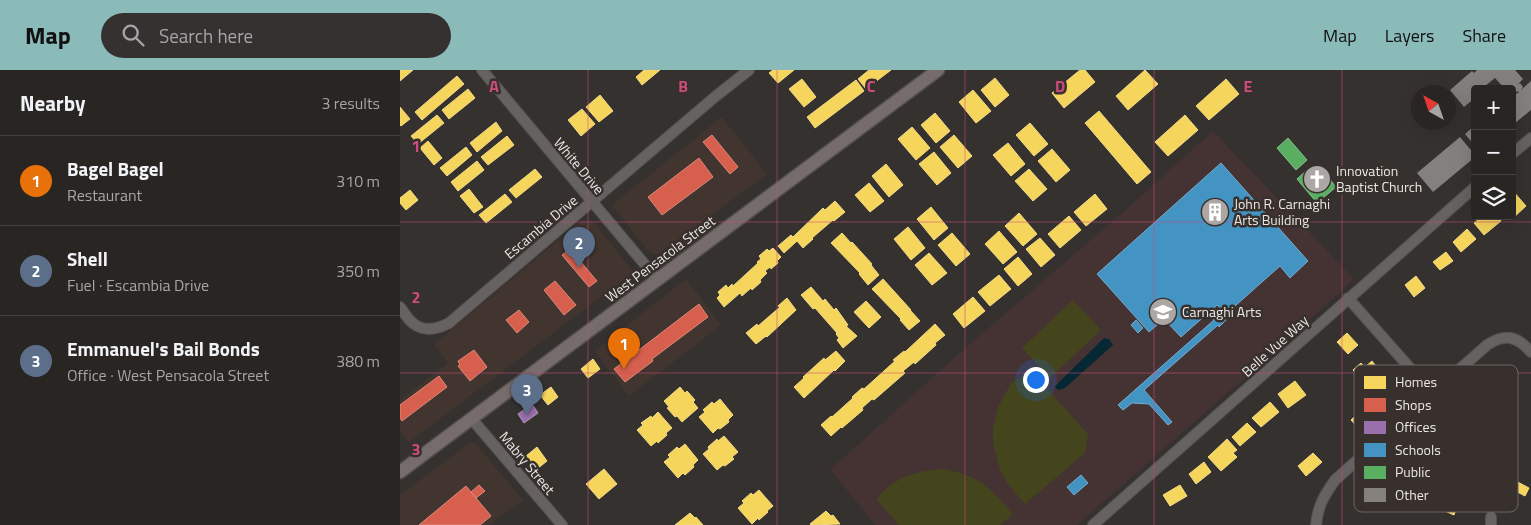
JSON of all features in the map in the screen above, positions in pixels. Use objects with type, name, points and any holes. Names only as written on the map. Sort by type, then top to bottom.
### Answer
[{"type":"main road","name":"West Pensacola Street","points":[[400,472],[938,70]]},
{"type":"street","name":"White Drive","points":[[482,70],[657,279]]},
{"type":"street","name":"Escambia Drive","points":[[400,307],[413,324],[432,329],[441,328],[449,323],[749,70]]},
{"type":"street","points":[[1516,151],[1531,138]]},
{"type":"street","name":"Belle Vue Way","points":[[1093,525],[1471,190]]},
{"type":"street","points":[[1348,298],[1407,365]]},
{"type":"street","points":[[1465,365],[1487,345],[1500,338],[1509,337],[1517,340],[1531,352]]},
{"type":"street","name":"Mabry Street","points":[[471,418],[562,525]]},
{"type":"street","points":[[1316,525],[1317,512],[1322,498],[1335,480],[1354,463]]},
{"type":"shaded area","points":[[722,117],[767,174],[658,254],[650,253],[612,205]]},
{"type":"shaded area","name":"Carnaghi Arts","points":[[1213,131],[1354,279],[1077,525],[876,525],[830,470],[970,344],[1120,215]]},
{"type":"shaded area","points":[[583,220],[592,221],[633,273],[409,442],[400,430],[400,400],[448,363],[434,344]]},
{"type":"shaded area","points":[[686,279],[721,325],[629,396],[594,351]]},
{"type":"shaded area","points":[[1073,300],[1101,330],[1050,378],[1022,348]]},
{"type":"shaded area","points":[[1031,371],[1088,434],[1085,453],[1025,504],[1008,484],[1000,470],[993,444],[993,427],[999,405],[1011,383]]},
{"type":"shaded area","points":[[470,443],[477,445],[523,500],[489,525],[400,525],[400,495]]},
{"type":"shaded area","points":[[944,469],[966,475],[983,484],[1013,514],[1000,525],[899,525],[877,500],[887,488],[900,479],[929,470]]},
{"type":"water","points":[[1104,338],[1109,339],[1113,345],[1065,388],[1059,390],[1054,387]]},
{"type":"building: Homes","points":[[400,70],[413,70],[400,81]]},
{"type":"building: Homes","points":[[644,70],[660,70],[642,85],[636,77]]},
{"type":"building: Homes","points":[[773,70],[794,70],[778,83],[769,73]]},
{"type":"building: Homes","points":[[869,70],[891,70],[866,89],[858,79]]},
{"type":"building: Homes","points":[[1080,70],[1085,70],[1095,82],[1064,108],[1052,93]]},
{"type":"building: Homes","points":[[1145,70],[1158,84],[1128,110],[1116,96]]},
{"type":"building: Homes","points":[[457,76],[464,84],[422,120],[415,112]]},
{"type":"building: Homes","points":[[995,78],[1009,95],[995,107],[981,90]]},
{"type":"building: Homes","points":[[802,79],[816,97],[804,107],[789,89]]},
{"type":"building: Homes","points":[[1226,79],[1239,94],[1209,120],[1196,106]]},
{"type":"building: Homes","points":[[856,80],[864,91],[815,128],[807,117]]},
{"type":"building: Homes","points":[[468,89],[475,98],[449,119],[442,110]]},
{"type":"building: Homes","points":[[973,90],[991,111],[976,123],[959,102]]},
{"type":"building: Homes","points":[[600,95],[613,111],[599,122],[586,107]]},
{"type":"building: Homes","points":[[400,107],[410,119],[401,126],[400,125]]},
{"type":"building: Homes","points":[[582,109],[595,124],[581,136],[568,120]]},
{"type":"building: Homes","points":[[1099,111],[1151,172],[1137,184],[1085,123]]},
{"type":"building: Homes","points":[[935,113],[950,131],[936,143],[921,125]]},
{"type":"building: Homes","points":[[437,115],[444,123],[418,144],[411,136]]},
{"type":"building: Homes","points":[[1185,115],[1198,130],[1168,156],[1155,142]]},
{"type":"building: Homes","points":[[496,122],[502,131],[477,152],[470,143]]},
{"type":"building: Homes","points":[[1030,123],[1048,144],[1034,156],[1016,135]]},
{"type":"building: Homes","points":[[912,127],[930,148],[916,160],[898,139]]},
{"type":"building: Homes","points":[[954,135],[972,156],[958,168],[940,147]]},
{"type":"building: Homes","points":[[507,136],[514,145],[488,165],[481,157]]},
{"type":"building: Homes","points":[[428,141],[442,158],[434,165],[420,148]]},
{"type":"building: Homes","points":[[1008,143],[1025,164],[1011,176],[993,155]]},
{"type":"building: Homes","points":[[466,147],[472,155],[447,176],[440,168]]},
{"type":"building: Homes","points":[[1052,149],[1070,170],[1056,182],[1038,161]]},
{"type":"building: Homes","points":[[934,152],[951,173],[937,185],[919,164]]},
{"type":"building: Homes","points":[[477,161],[484,170],[458,191],[451,182]]},
{"type":"building: Homes","points":[[886,164],[903,185],[889,197],[872,176]]},
{"type":"building: Homes","points":[[535,169],[542,177],[516,198],[509,190]]},
{"type":"building: Homes","points":[[1029,169],[1047,189],[1033,201],[1015,181]]},
{"type":"building: Homes","points":[[869,183],[884,201],[870,212],[855,195]]},
{"type":"building: Homes","points":[[469,189],[483,207],[474,213],[460,196]]},
{"type":"building: Homes","points":[[410,190],[418,200],[406,210],[400,203],[400,198]]},
{"type":"building: Homes","points":[[505,194],[512,202],[486,223],[479,215]]},
{"type":"building: Homes","points":[[1095,194],[1107,209],[1086,226],[1074,212]]},
{"type":"building: Homes","points":[[1516,194],[1526,206],[1516,215]]},
{"type":"building: Homes","points":[[835,201],[845,212],[812,238],[803,248],[797,241],[784,253],[778,246],[791,235],[793,237],[823,208],[825,210]]},
{"type":"building: Homes","points":[[931,207],[948,228],[934,240],[917,219]]},
{"type":"building: Homes","points":[[1019,213],[1037,234],[1023,246],[1005,226]]},
{"type":"building: Homes","points":[[1069,216],[1081,230],[1060,248],[1048,234]]},
{"type":"building: Homes","points":[[1478,220],[1501,221],[1484,235],[1474,223]]},
{"type":"building: Homes","points":[[908,227],[925,248],[911,260],[894,239]]},
{"type":"building: Homes","points":[[1467,229],[1476,239],[1461,252],[1453,242]]},
{"type":"building: Homes","points":[[999,231],[1017,252],[1003,264],[985,244]]},
{"type":"building: Homes","points":[[842,233],[872,264],[879,275],[868,285],[860,273],[831,243]]},
{"type":"building: Homes","points":[[952,233],[970,254],[956,266],[938,245]]},
{"type":"building: Homes","points":[[1040,238],[1055,255],[1041,267],[1026,249]]},
{"type":"building: Homes","points":[[773,248],[781,257],[777,261],[778,263],[765,271],[767,273],[760,280],[761,282],[752,290],[751,288],[742,296],[740,293],[724,307],[717,298],[720,295],[718,292],[726,285],[728,288],[732,284],[733,286],[758,263],[761,259],[759,256],[767,249],[769,251]]},
{"type":"building: Homes","points":[[1446,252],[1453,261],[1440,270],[1433,262]]},
{"type":"building: Homes","points":[[929,253],[947,273],[932,285],[915,265]]},
{"type":"building: Homes","points":[[1018,257],[1032,274],[1018,286],[1004,269]]},
{"type":"building: Homes","points":[[999,275],[1011,289],[990,306],[978,292]]},
{"type":"building: Homes","points":[[1416,276],[1425,288],[1414,297],[1405,285]]},
{"type":"building: Homes","points":[[883,279],[920,321],[909,330],[872,289]]},
{"type":"building: Homes","points":[[811,287],[823,301],[825,299],[834,310],[836,308],[848,325],[846,326],[857,336],[843,348],[837,340],[839,338],[837,333],[801,295]]},
{"type":"building: Homes","points":[[973,297],[985,311],[964,328],[953,314]]},
{"type":"building: Homes","points":[[787,298],[796,310],[767,337],[756,344],[746,333],[757,324],[758,326],[780,307],[778,306]]},
{"type":"building: Homes","points":[[866,301],[881,317],[869,328],[854,312]]},
{"type":"building: Homes","points":[[935,324],[945,335],[935,343],[936,345],[915,364],[914,362],[903,371],[905,373],[874,400],[872,399],[862,408],[863,410],[831,436],[821,425],[862,388],[864,389],[895,361],[893,360],[905,352]]},
{"type":"building: Homes","points":[[1347,333],[1358,345],[1348,354],[1337,342]]},
{"type":"building: Homes","points":[[836,351],[845,361],[804,398],[794,387],[824,358],[825,360]]},
{"type":"building: Homes","points":[[593,359],[600,369],[588,378],[581,369]]},
{"type":"building: Homes","points":[[1295,381],[1306,395],[1288,408],[1278,394]]},
{"type":"building: Homes","points":[[551,387],[558,397],[548,405],[540,395]]},
{"type":"building: Homes","points":[[680,387],[685,393],[687,391],[695,400],[693,402],[698,408],[682,422],[667,408],[669,407],[664,401]]},
{"type":"building: Homes","points":[[720,399],[733,415],[728,420],[729,422],[713,433],[699,417],[705,412],[703,410],[712,402],[714,404]]},
{"type":"building: Homes","points":[[1270,402],[1279,412],[1261,427],[1252,418]]},
{"type":"building: Homes","points":[[658,412],[672,428],[658,443],[657,441],[651,446],[637,430],[643,425],[641,423],[651,416],[652,418]]},
{"type":"building: Homes","points":[[1247,423],[1256,432],[1240,446],[1232,437]]},
{"type":"building: Homes","points":[[724,436],[738,452],[732,457],[734,459],[717,470],[703,454],[717,439],[718,441]]},
{"type":"building: Homes","points":[[1227,439],[1237,450],[1233,453],[1237,457],[1221,471],[1208,457]]},
{"type":"building: Homes","points":[[685,444],[698,460],[693,465],[694,467],[678,478],[664,462],[670,457],[668,455],[677,447],[679,449]]},
{"type":"building: Homes","points":[[537,447],[547,461],[537,469],[526,456]]},
{"type":"building: Homes","points":[[1313,453],[1322,462],[1306,476],[1298,466]]},
{"type":"building: Homes","points":[[1204,462],[1211,472],[1196,484],[1189,474]]},
{"type":"building: Homes","points":[[604,469],[617,484],[599,499],[586,484]]},
{"type":"building: Homes","points":[[1518,482],[1529,488],[1525,496],[1518,492]]},
{"type":"building: Homes","points":[[1180,485],[1187,496],[1170,506],[1163,495]]},
{"type":"building: Homes","points":[[759,490],[773,506],[759,520],[758,518],[752,524],[738,508],[744,503],[742,501],[751,493],[753,495]]},
{"type":"building: Homes","points":[[826,511],[831,516],[833,515],[840,524],[810,524]]},
{"type":"building: Homes","points":[[690,513],[703,525],[675,525]]},
{"type":"building: Shops","points":[[712,135],[738,167],[730,174],[703,142]]},
{"type":"building: Shops","points":[[699,158],[713,177],[662,215],[648,197]]},
{"type":"building: Shops","points":[[570,249],[597,281],[589,287],[562,255]]},
{"type":"building: Shops","points":[[555,281],[576,305],[564,315],[544,290]]},
{"type":"building: Shops","points":[[699,304],[708,317],[625,382],[614,369]]},
{"type":"building: Shops","points":[[519,310],[529,322],[517,333],[506,320]]},
{"type":"building: Shops","points":[[474,350],[487,367],[470,381],[458,366],[460,365],[458,361]]},
{"type":"building: Shops","points":[[439,376],[447,387],[402,421],[400,418],[400,405]]},
{"type":"building: Shops","points":[[479,485],[485,491],[476,498],[471,492]]},
{"type":"building: Shops","points":[[466,486],[491,516],[480,525],[419,525]]},
{"type":"building: Offices","points":[[532,404],[538,413],[524,423],[518,414]]},
{"type":"building: Schools","name":"John R. Carnaghi Arts Building","points":[[1221,163],[1308,261],[1290,278],[1280,266],[1226,314],[1217,305],[1181,337],[1164,319],[1149,332],[1097,274]]},
{"type":"building: Schools","points":[[1214,307],[1226,320],[1144,390],[1172,422],[1168,425],[1149,404],[1132,403],[1123,410],[1118,405],[1214,320],[1208,313]]},
{"type":"building: Schools","points":[[1136,320],[1143,328],[1138,333],[1131,325]]},
{"type":"building: Schools","points":[[1081,475],[1088,483],[1074,495],[1067,487]]},
{"type":"building: Public","points":[[1288,138],[1307,160],[1296,170],[1277,148]]},
{"type":"building: Public","points":[[1319,166],[1336,187],[1317,203],[1297,179],[1307,170],[1310,174]]},
{"type":"building: Other","points":[[1477,70],[1515,70],[1523,79],[1517,85],[1520,83],[1523,87],[1521,90],[1531,81],[1531,110],[1516,122],[1516,94],[1519,92],[1516,92],[1516,85],[1501,85],[1495,78],[1486,85],[1471,85],[1471,101],[1464,107],[1456,97],[1456,85],[1472,71],[1474,73]]},
{"type":"building: Other","points":[[1471,129],[1471,141],[1465,134]]},
{"type":"building: Other","points":[[1460,137],[1471,150],[1471,160],[1433,192],[1417,173]]},
{"type":"place","name":"Innovation Baptist Church","points":[[1317,179]]},
{"type":"place","name":"John R. Carnaghi Arts Building","points":[[1215,212]]},
{"type":"place","name":"Shell","points":[[579,268]]},
{"type":"place","name":"Carnaghi Arts","points":[[1163,312]]},
{"type":"place","name":"Bagel Bagel","points":[[624,369]]},
{"type":"place","name":"Emmanuel's Bail Bonds","points":[[527,415]]}]
